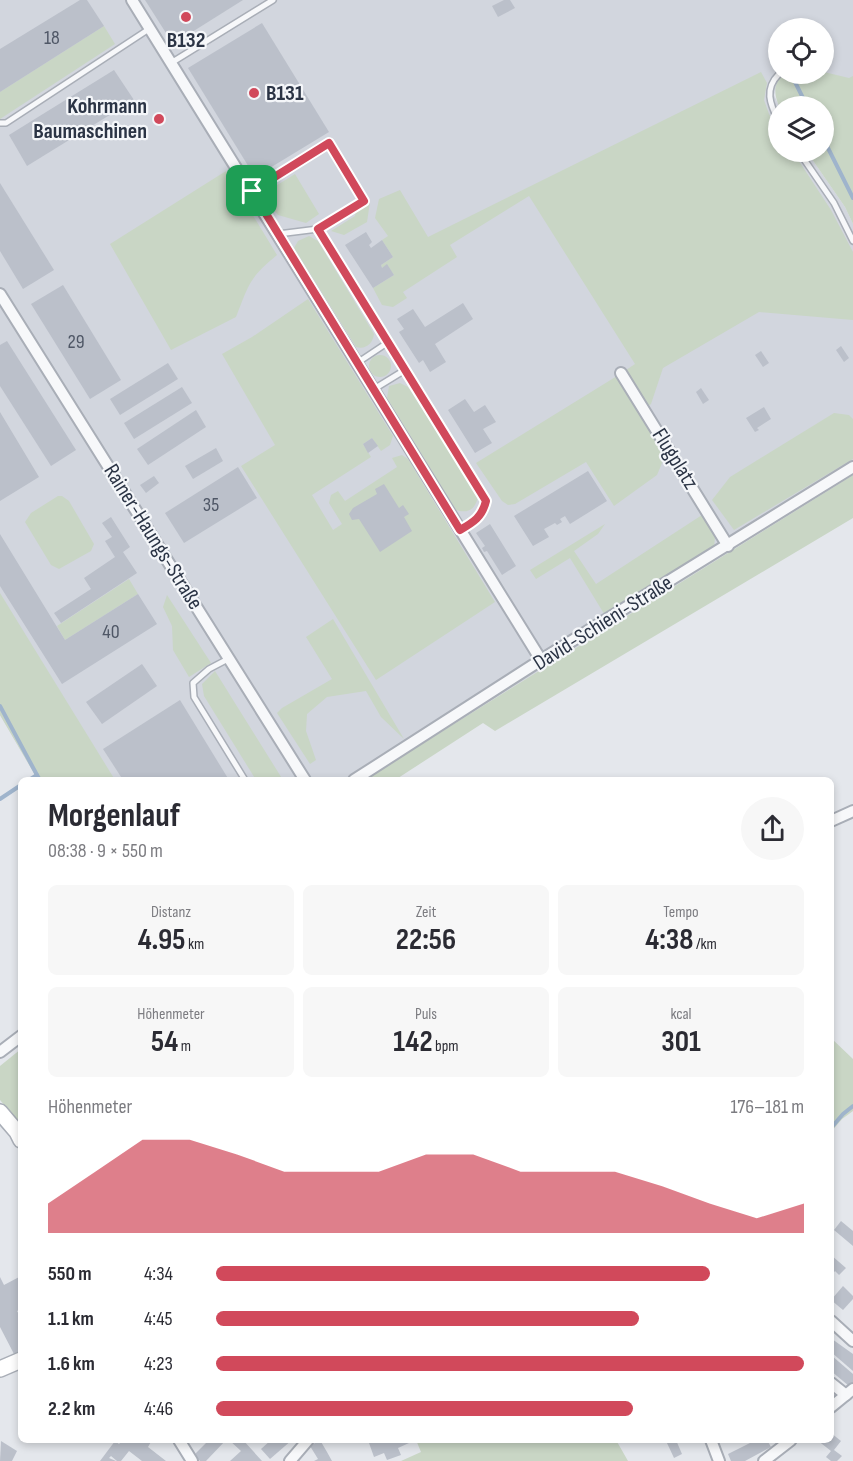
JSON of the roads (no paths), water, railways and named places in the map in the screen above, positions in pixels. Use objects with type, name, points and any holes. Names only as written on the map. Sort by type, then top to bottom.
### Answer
[{"type":"street","points":[[132,0],[541,660]]},
{"type":"street","name":"Rainer-Haungs-Straße","points":[[0,294],[303,777]]},
{"type":"street","name":"Flugplatz","points":[[621,373],[728,546]]},
{"type":"street","name":"David-Schieni-Straße","points":[[359,777],[541,660],[853,467]]},
{"type":"street","points":[[834,820],[853,811]]},
{"type":"street","points":[[0,1052],[18,1038]]},
{"type":"street","points":[[0,1112],[18,1132]]},
{"type":"street","points":[[834,1324],[853,1341]]},
{"type":"street","points":[[0,1368],[18,1361]]},
{"type":"street","points":[[834,1384],[849,1392],[834,1404]]},
{"type":"street","points":[[181,1443],[192,1461]]},
{"type":"street","points":[[290,1461],[305,1443]]},
{"type":"street","points":[[712,1443],[719,1461]]},
{"type":"street","points":[[764,1461],[787,1443]]},
{"type":"lane","points":[[171,63],[273,0]]},
{"type":"lane","points":[[0,123],[6,123],[149,29]]},
{"type":"lane","points":[[252,191],[329,143],[364,201],[318,229],[278,234]]},
{"type":"lane","points":[[806,162],[834,202],[853,241]]},
{"type":"lane","points":[[318,229],[486,501],[483,512],[477,520],[460,530]]},
{"type":"lane","points":[[357,363],[387,343]]},
{"type":"lane","points":[[374,389],[405,370]]},
{"type":"lane","points":[[229,658],[209,669],[193,683],[194,697],[243,777]]},
{"type":"waterway","points":[[796,84],[802,96]]},
{"type":"waterway","points":[[834,160],[853,198]]},
{"type":"waterway","points":[[0,706],[37,775]]},
{"type":"waterway","points":[[34,777],[37,775],[38,777]]},
{"type":"waterway","points":[[0,799],[18,787]]},
{"type":"waterway","points":[[834,1124],[853,1106]]},
{"type":"place","name":"B132","points":[[186,17]]},
{"type":"place","name":"B131","points":[[254,93]]},
{"type":"place","name":"Kohrmann Baumaschinen","points":[[159,119]]}]
